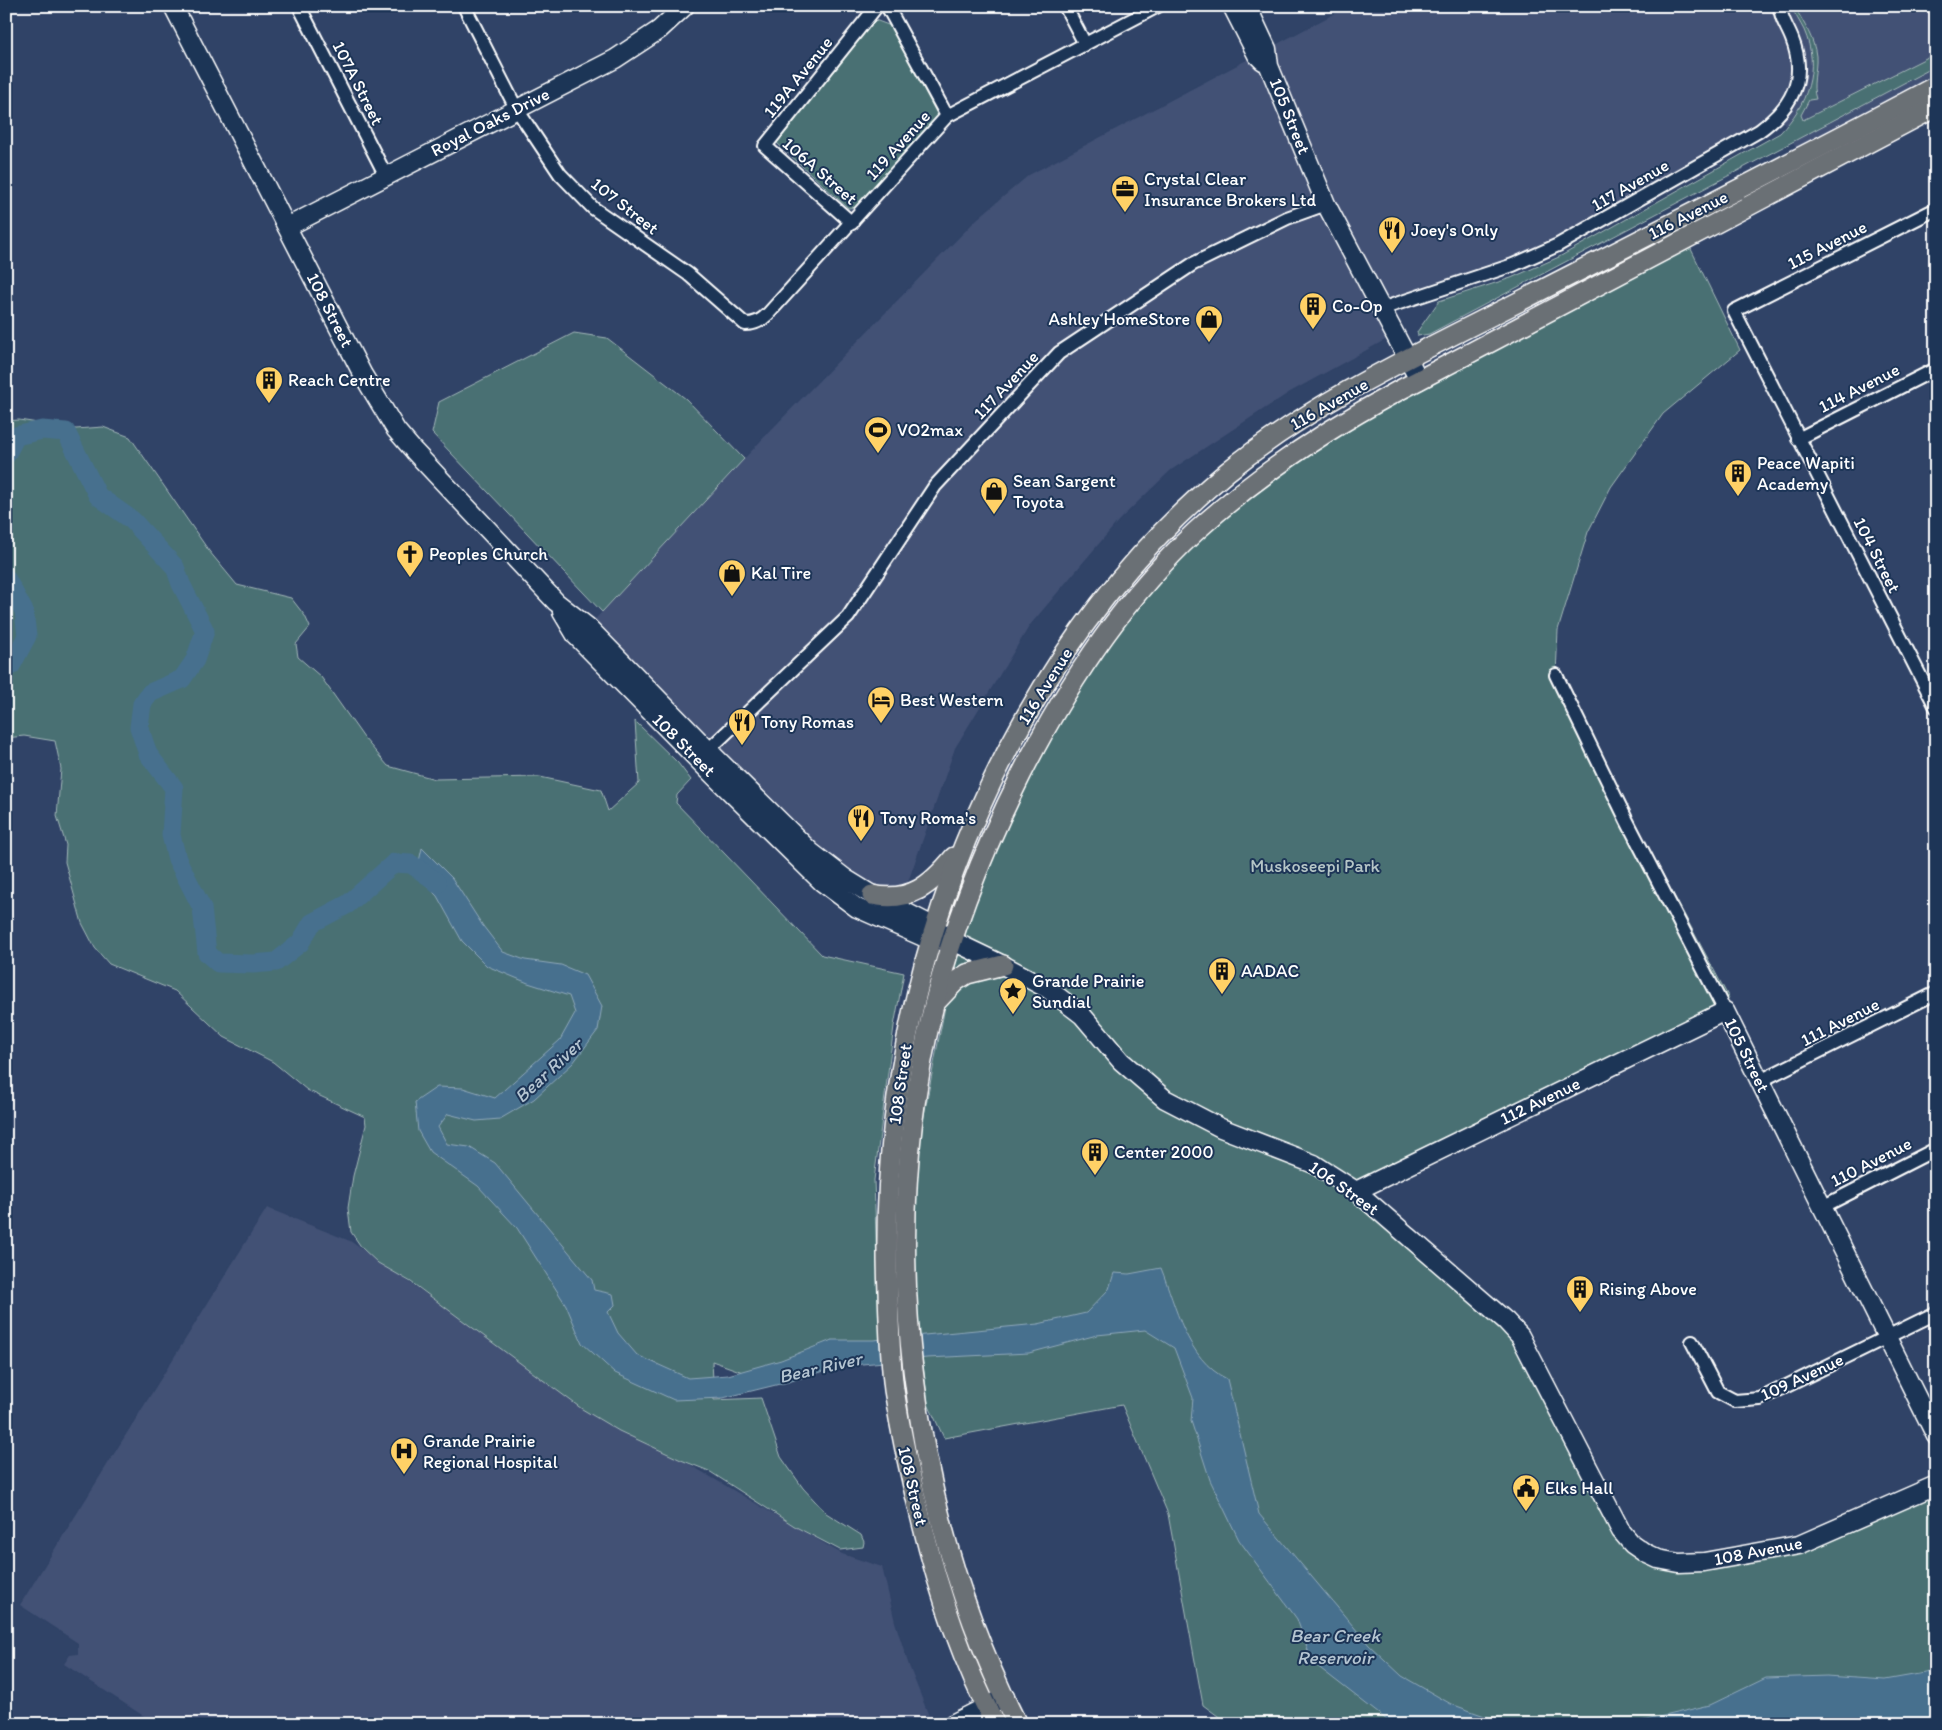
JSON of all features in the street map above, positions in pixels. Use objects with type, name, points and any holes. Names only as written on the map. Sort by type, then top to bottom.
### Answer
[{"type":"main road","name":"116 Avenue","points":[[932,933],[964,844],[998,768],[1057,664],[1101,602],[1146,548],[1199,496],[1258,448],[1313,412],[1407,359],[1801,158],[1936,86]]},
{"type":"main road","name":"116 Avenue","points":[[954,942],[994,832],[1030,757],[1087,662],[1140,591],[1193,534],[1255,481],[1322,434],[1418,380],[1936,107]]},
{"type":"main road","points":[[872,896],[886,898],[902,896],[924,888],[937,878],[964,844]]},
{"type":"main road","name":"108 Street","points":[[932,933],[908,1027],[892,1141],[886,1236],[894,1384],[910,1475],[934,1572],[956,1638],[995,1724]]},
{"type":"main road","name":"108 Street","points":[[954,942],[934,1004],[920,1077],[911,1139],[906,1247],[909,1317],[914,1383],[931,1476],[956,1574],[982,1646],[1005,1698],[1011,1722]]},
{"type":"main road","points":[[934,1004],[956,981],[967,974],[1003,965]]},
{"type":"street","name":"108 Street","points":[[173,6],[363,375],[396,430],[556,602],[588,627],[703,755],[822,882],[857,908],[932,933]]},
{"type":"street","name":"107A Street","points":[[299,6],[386,176]]},
{"type":"street","name":"107 Street","points":[[464,6],[516,108],[560,174],[593,208],[688,274],[746,324],[752,324]]},
{"type":"street","name":"Royal Oaks Drive","points":[[287,227],[622,54],[659,30],[685,6]]},
{"type":"street","name":"119A Avenue","points":[[765,146],[877,6]]},
{"type":"street","points":[[887,6],[947,116]]},
{"type":"street","points":[[1065,6],[1085,44]]},
{"type":"street","name":"119 Avenue","points":[[752,324],[762,320],[768,314],[947,116],[1158,6]]},
{"type":"street","name":"105 Street","points":[[1232,6],[1257,55],[1269,66]]},
{"type":"street","name":"105 Street","points":[[1247,6],[1267,49],[1269,66],[1326,204],[1418,380]]},
{"type":"street","name":"117 Avenue","points":[[1381,309],[1513,265],[1558,245],[1750,136],[1771,122],[1789,103],[1794,92],[1798,70],[1793,40],[1780,12],[1780,6]]},
{"type":"street","name":"106A Street","points":[[765,146],[852,223]]},
{"type":"street","name":"117 Avenue","points":[[703,755],[848,617],[935,486],[1060,353],[1192,264],[1287,218],[1326,204]]},
{"type":"street","name":"115 Avenue","points":[[1734,311],[1936,209]]},
{"type":"street","name":"104 Street","points":[[1734,311],[1936,707]]},
{"type":"street","name":"114 Avenue","points":[[1798,439],[1936,368]]},
{"type":"street","name":"105 Street","points":[[1556,675],[1626,820],[1725,1011],[1936,1436]]},
{"type":"street","name":"108 Street","points":[[703,755],[846,880],[932,933]]},
{"type":"street","points":[[932,933],[954,942]]},
{"type":"street","name":"106 Street","points":[[954,942],[1048,989],[1082,1015],[1121,1061],[1165,1099],[1221,1128],[1314,1164],[1356,1191],[1506,1321],[1520,1336],[1621,1531],[1632,1544]]},
{"type":"street","name":"111 Avenue","points":[[1760,1082],[1936,993]]},
{"type":"street","name":"112 Avenue","points":[[1356,1191],[1725,1011]]},
{"type":"street","name":"110 Avenue","points":[[1822,1207],[1936,1149]]},
{"type":"street","name":"109 Avenue","points":[[1692,1342],[1718,1392],[1735,1401],[1760,1399],[1936,1313]]},
{"type":"street","name":"108 Avenue","points":[[1632,1544],[1651,1556],[1679,1562],[1704,1562],[1787,1548],[1813,1540],[1936,1485]]},
{"type":"street","points":[[952,1724],[1005,1698]]},
{"type":"shaded area","points":[[1349,6],[1936,6],[1936,79],[1801,158],[1780,115],[1558,245],[1381,309],[1394,335],[1290,392],[1171,470],[1119,520],[1030,625],[955,748],[903,896],[846,879],[588,627],[770,431],[977,219],[1029,175]]},
{"type":"shaded area","name":"Grande Prairie Regional Hospital","points":[[267,1208],[350,1241],[571,1395],[842,1554],[882,1567],[895,1622],[909,1666],[929,1716],[913,1724],[156,1724],[64,1664],[70,1655],[78,1654],[78,1643],[20,1605]]},
{"type":"green space","points":[[1791,6],[1797,6],[1796,9],[1811,37],[1816,56],[1814,88],[1816,99],[1809,100],[1801,115],[1803,120],[1936,53],[1936,66],[1429,334],[1418,336],[1417,332],[1439,301],[1511,278],[1559,257],[1780,133],[1798,111],[1808,86],[1811,72],[1809,44]]},
{"type":"green space","points":[[875,20],[891,26],[940,120],[860,207],[848,208],[777,143]]},
{"type":"green space","name":"Muskoseepi Park","points":[[1690,247],[1740,350],[1663,414],[1611,487],[1588,532],[1558,630],[1556,675],[1729,998],[1340,1193],[1484,1289],[1506,1311],[1616,1521],[1661,1557],[1697,1558],[1812,1542],[1936,1485],[1936,1724],[1224,1724],[1222,1719],[1203,1705],[1168,1514],[1122,1405],[944,1438],[928,1404],[916,1309],[914,1272],[916,1169],[924,1115],[964,909],[1011,795],[1140,591],[1288,457]]},
{"type":"green space","points":[[574,333],[607,338],[686,399],[744,459],[602,612],[432,433],[439,402]]},
{"type":"green space","points":[[19,420],[76,429],[103,427],[130,437],[209,551],[237,585],[291,598],[305,616],[310,627],[296,644],[298,657],[321,677],[364,738],[388,766],[435,779],[540,777],[601,790],[608,811],[639,783],[635,721],[678,763],[691,780],[677,795],[676,803],[822,955],[904,973],[894,1026],[874,1180],[883,1351],[765,1380],[712,1361],[714,1400],[761,1398],[781,1457],[803,1488],[826,1513],[861,1535],[864,1542],[863,1547],[840,1550],[796,1527],[709,1471],[619,1431],[582,1409],[411,1282],[378,1263],[362,1248],[351,1232],[348,1208],[353,1176],[366,1125],[365,1117],[307,1090],[273,1062],[224,1037],[175,991],[109,964],[95,948],[82,923],[65,862],[66,845],[57,816],[61,769],[55,741],[24,736],[6,738],[6,421]]},
{"type":"water","name":"Bear Creek Reservoir","points":[[422,848],[452,878],[483,926],[503,952],[525,960],[561,965],[585,975],[602,1006],[598,1030],[573,1063],[534,1099],[500,1119],[476,1121],[448,1114],[438,1127],[447,1144],[469,1147],[495,1163],[592,1280],[594,1290],[613,1294],[615,1305],[608,1312],[618,1333],[637,1355],[688,1378],[728,1375],[781,1360],[832,1340],[873,1340],[1038,1324],[1086,1313],[1109,1289],[1114,1273],[1129,1274],[1161,1268],[1184,1330],[1192,1345],[1213,1370],[1227,1379],[1259,1514],[1369,1645],[1402,1676],[1451,1704],[1507,1724],[1392,1724],[1312,1662],[1297,1619],[1239,1540],[1210,1480],[1191,1421],[1193,1398],[1174,1348],[1145,1330],[1097,1335],[1029,1353],[927,1358],[841,1366],[788,1382],[723,1398],[674,1400],[615,1373],[582,1343],[566,1305],[517,1228],[478,1186],[430,1152],[418,1131],[415,1102],[437,1087],[463,1088],[495,1098],[560,1040],[575,1013],[569,996],[528,983],[487,966],[462,941],[437,896],[416,875]]},
{"type":"water","points":[[1936,1671],[1936,1724],[1629,1724],[1710,1705],[1766,1678],[1827,1676],[1885,1680]]},
{"type":"waterway","name":"Bear River","points":[[6,455],[16,436],[42,430],[66,432],[98,496],[132,520],[175,567],[181,584],[205,631],[195,660],[182,679],[150,693],[142,704],[139,727],[148,754],[174,788],[171,835],[177,859],[202,908],[207,953],[218,963],[253,964],[276,962],[300,943],[312,923],[348,904],[394,863],[411,864],[437,884]]},
{"type":"waterway","name":"Bear River","points":[[6,578],[24,611],[27,636],[11,666],[6,668]]},
{"type":"place","name":"Crystal Clear Insurance Brokers Ltd","points":[[1125,213]]},
{"type":"place","name":"Joey's Only","points":[[1392,254]]},
{"type":"place","name":"Co-Op","points":[[1313,330]]},
{"type":"place","name":"Ashley HomeStore","points":[[1209,343]]},
{"type":"place","name":"Reach Centre","points":[[269,404]]},
{"type":"place","name":"VO2max","points":[[878,454]]},
{"type":"place","name":"Peace Wapiti Academy","points":[[1738,497]]},
{"type":"place","name":"Sean Sargent Toyota","points":[[994,515]]},
{"type":"place","name":"Peoples Church","points":[[410,578]]},
{"type":"place","name":"Kal Tire","points":[[732,597]]},
{"type":"place","name":"Best Western","points":[[881,724]]},
{"type":"place","name":"Tony Romas","points":[[742,746]]},
{"type":"place","name":"Tony Roma's","points":[[861,842]]},
{"type":"place","name":"AADAC","points":[[1222,995]]},
{"type":"place","name":"Grande Prairie Sundial","points":[[1013,1015]]},
{"type":"place","name":"Center 2000","points":[[1095,1176]]},
{"type":"place","name":"Rising Above","points":[[1580,1313]]},
{"type":"place","name":"Grande Prairie Regional Hospital","points":[[404,1475]]},
{"type":"place","name":"Elks Hall","points":[[1526,1512]]}]
